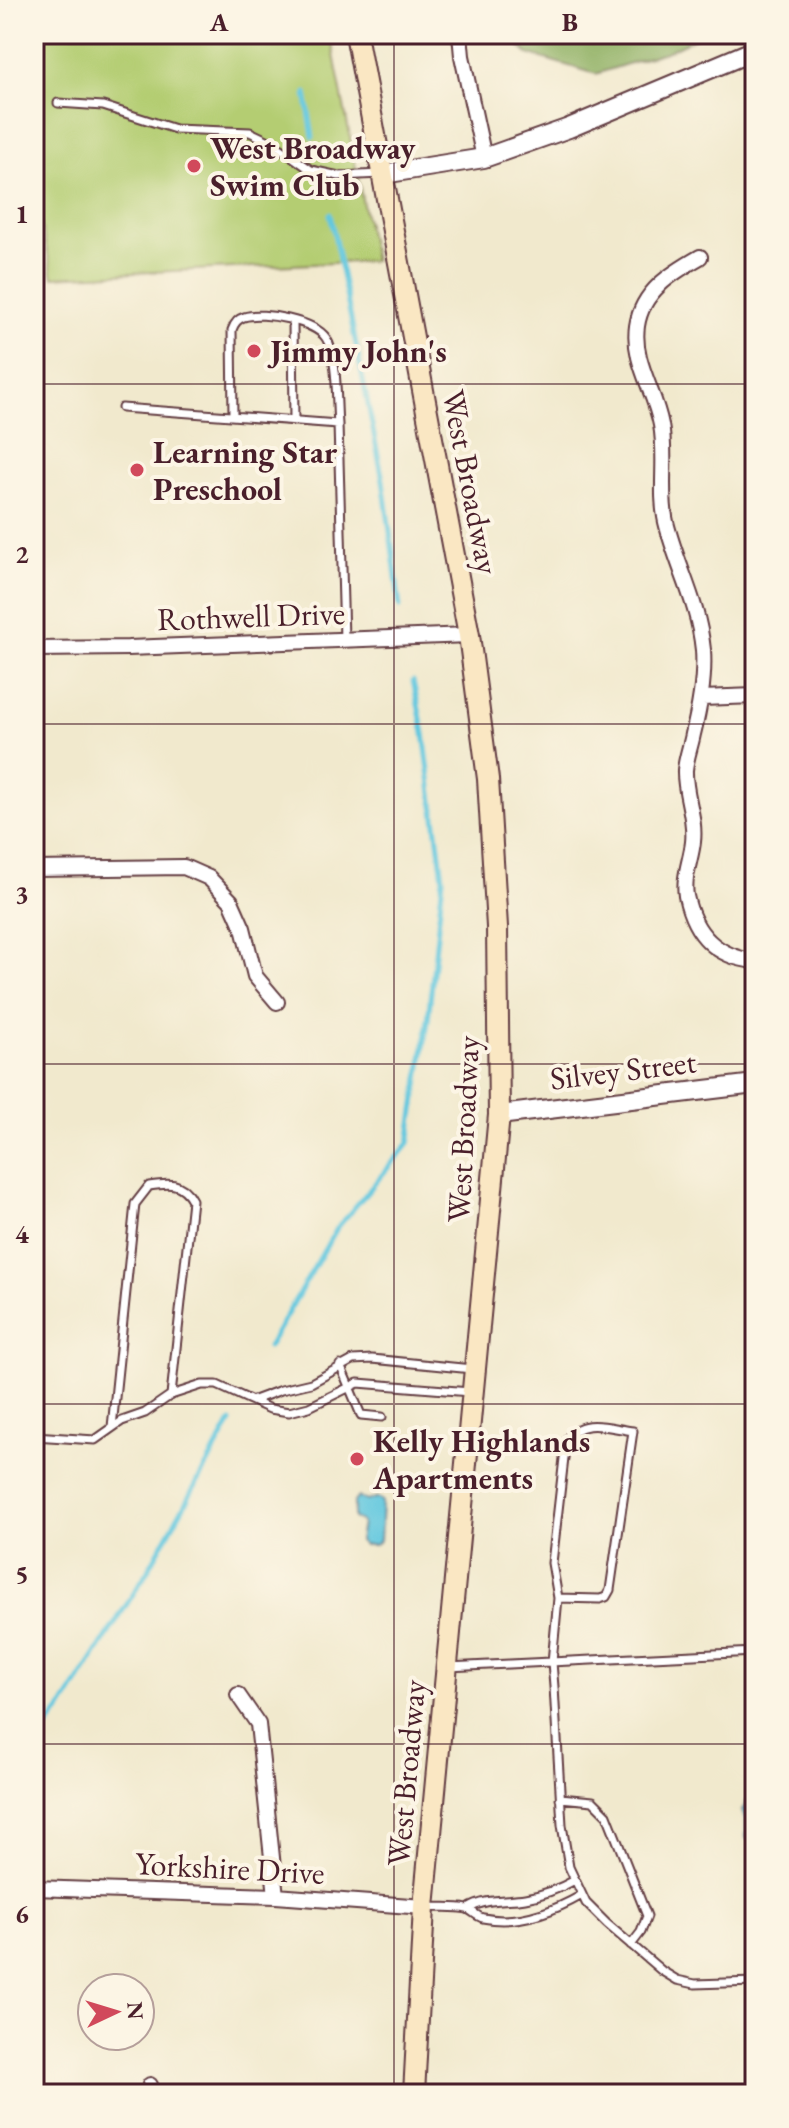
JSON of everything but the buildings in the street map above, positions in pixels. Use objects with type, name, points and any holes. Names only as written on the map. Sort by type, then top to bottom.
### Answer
[{"type":"main road","name":"West Broadway","points":[[356,34],[469,635],[489,793],[497,927],[499,1115],[424,1907],[414,2094]]},
{"type":"street","points":[[460,34],[484,158]]},
{"type":"street","points":[[383,174],[484,158],[569,128],[755,50]]},
{"type":"street","points":[[700,257],[654,288],[643,305],[637,324],[636,346],[661,424],[665,452],[665,518],[696,605],[703,652],[702,698],[685,771],[694,821],[686,894],[693,918],[704,936],[720,952],[737,959],[755,961]]},
{"type":"street","name":"Rothwell Drive","points":[[34,649],[469,635]]},
{"type":"street","points":[[702,698],[755,696]]},
{"type":"street","points":[[34,869],[184,867],[209,878],[231,901],[243,928],[255,976],[277,1002]]},
{"type":"street","name":"Silvey Street","points":[[499,1115],[755,1084]]},
{"type":"street","points":[[238,1695],[258,1724],[276,1896]]},
{"type":"street","name":"Yorkshire Drive","points":[[34,1888],[276,1896],[424,1907]]},
{"type":"lane","points":[[58,103],[103,106],[175,129],[250,132],[273,143],[311,170],[339,176],[383,174]]},
{"type":"lane","points":[[233,416],[232,330],[235,322],[243,317],[280,317],[309,325],[324,334],[332,348],[338,424],[344,641]]},
{"type":"lane","points":[[293,321],[294,421]]},
{"type":"lane","points":[[122,408],[338,424]]},
{"type":"lane","points":[[112,1427],[135,1204],[149,1186],[172,1183],[186,1189],[192,1200],[171,1395]]},
{"type":"lane","points":[[254,1400],[311,1383],[353,1360],[475,1369]]},
{"type":"lane","points":[[340,1365],[361,1415],[382,1417]]},
{"type":"lane","points":[[34,1436],[95,1440],[122,1421],[145,1413],[171,1395],[202,1385],[217,1385],[270,1409],[289,1412],[309,1407],[358,1383],[376,1382],[472,1392]]},
{"type":"lane","points":[[558,1598],[600,1599],[606,1597],[610,1590],[633,1431],[585,1425],[571,1431],[566,1441],[552,1563],[558,1598],[552,1662],[560,1798],[569,1867],[586,1903],[631,1945],[677,1980],[695,1984],[755,1982]]},
{"type":"lane","points":[[446,1667],[755,1652]]},
{"type":"lane","points":[[560,1798],[593,1801],[607,1815],[647,1916],[641,1932],[631,1945]]},
{"type":"lane","points":[[468,1909],[479,1902],[551,1893],[575,1880]]},
{"type":"lane","points":[[424,1907],[468,1909],[481,1918],[532,1916],[561,1907],[582,1895]]},
{"type":"green space","name":"West Broadway Swim Club","points":[[34,34],[330,34],[374,261],[53,277],[34,192]]},
{"type":"green space","points":[[507,34],[703,34],[668,51],[596,74],[528,54]]},
{"type":"water","points":[[358,1497],[367,1501],[377,1498],[382,1501],[380,1540],[375,1545],[363,1545],[359,1541],[362,1523],[354,1518],[354,1502]]},
{"type":"water","points":[[755,1798],[755,1844],[746,1838],[746,1821],[742,1811],[748,1799]]},
{"type":"waterway","points":[[306,93],[313,137]]},
{"type":"waterway","points":[[330,214],[383,480],[400,607]]},
{"type":"waterway","points":[[268,1347],[337,1228],[409,1143],[428,1020],[443,878],[424,733],[413,681]]},
{"type":"waterway","points":[[34,1743],[60,1711],[147,1572],[231,1422]]},
{"type":"place","name":"West Broadway Swim Club","points":[[194,166]]},
{"type":"place","name":"Jimmy John's","points":[[254,351]]},
{"type":"place","name":"Learning Star Preschool","points":[[137,470]]},
{"type":"place","name":"Kelly Highlands Apartments","points":[[357,1459]]}]
